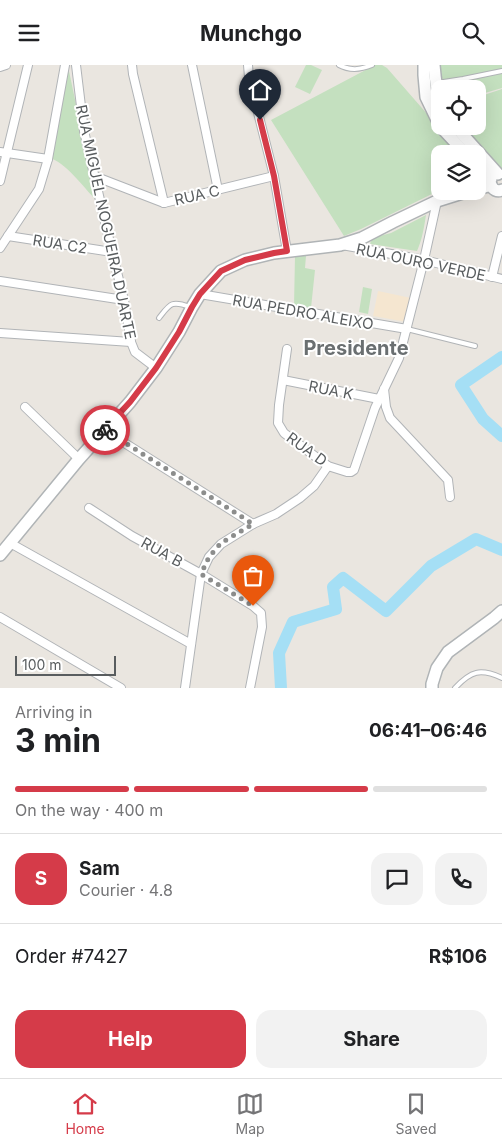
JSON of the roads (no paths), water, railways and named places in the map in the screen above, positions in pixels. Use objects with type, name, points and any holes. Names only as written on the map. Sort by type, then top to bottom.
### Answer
[{"type":"street","points":[[0,67],[6,65]]},
{"type":"street","points":[[0,181],[3,153],[28,65]]},
{"type":"street","points":[[0,248],[38,189],[48,159],[65,65]]},
{"type":"street","name":"RUA MIGUEL NOGUEIRA DUARTE","points":[[76,65],[84,131],[124,299],[131,342],[135,352],[156,368]]},
{"type":"street","points":[[132,65],[164,203]]},
{"type":"street","points":[[192,65],[218,190]]},
{"type":"street","points":[[248,65],[249,77],[274,176],[287,251]]},
{"type":"street","points":[[427,67],[430,84],[426,97],[431,107]]},
{"type":"street","points":[[448,135],[458,145]]},
{"type":"street","points":[[462,135],[496,178],[494,189],[502,191]]},
{"type":"street","points":[[3,153],[48,159]]},
{"type":"street","name":"RUA C","points":[[94,176],[164,203],[274,176]]},
{"type":"street","points":[[0,555],[104,430],[130,402],[156,368],[200,294],[221,271],[245,260],[274,253],[340,245],[362,238],[440,200]]},
{"type":"street","points":[[379,399],[399,358],[437,201]]},
{"type":"street","name":"RUA C2","points":[[8,236],[112,252]]},
{"type":"street","points":[[492,277],[502,236]]},
{"type":"street","name":"RUA OURO VERDE","points":[[340,245],[424,260],[502,279]]},
{"type":"street","points":[[0,281],[124,299]]},
{"type":"street","name":"RUA PEDRO ALEIXO","points":[[200,294],[406,329]]},
{"type":"street","points":[[0,333],[131,342]]},
{"type":"street","name":"RUA D","points":[[287,349],[278,423],[284,433],[328,466],[347,472],[354,470],[379,399]]},
{"type":"street","name":"RUA K","points":[[283,380],[379,399]]},
{"type":"street","points":[[384,389],[386,407],[390,419],[448,480],[450,497]]},
{"type":"street","points":[[25,407],[80,459]]},
{"type":"street","points":[[104,430],[253,524]]},
{"type":"street","points":[[184,688],[201,574],[209,557],[221,543],[253,524],[276,514],[300,498],[314,485],[328,466]]},
{"type":"street","name":"RUA B","points":[[89,508],[132,536],[201,574],[253,606],[261,613],[262,627],[250,688]]},
{"type":"street","points":[[10,543],[191,644]]},
{"type":"street","points":[[432,688],[437,668],[448,652],[502,611]]},
{"type":"street","points":[[0,617],[122,688]]},
{"type":"lane","points":[[339,65],[346,69],[354,70],[372,65]]},
{"type":"lane","points":[[430,84],[502,71]]},
{"type":"lane","points":[[159,318],[169,305],[178,303],[192,307]]},
{"type":"lane","points":[[406,329],[475,346]]},
{"type":"lane","points":[[455,688],[465,677],[478,671],[495,675],[502,679]]},
{"type":"waterway","points":[[502,357],[461,385],[483,419],[502,436]]},
{"type":"waterway","points":[[281,688],[279,653],[293,622],[336,609],[333,587],[343,578],[386,611],[431,566],[476,539],[502,550]]},
{"type":"district","name":"Presidente","points":[[356,348]]}]
